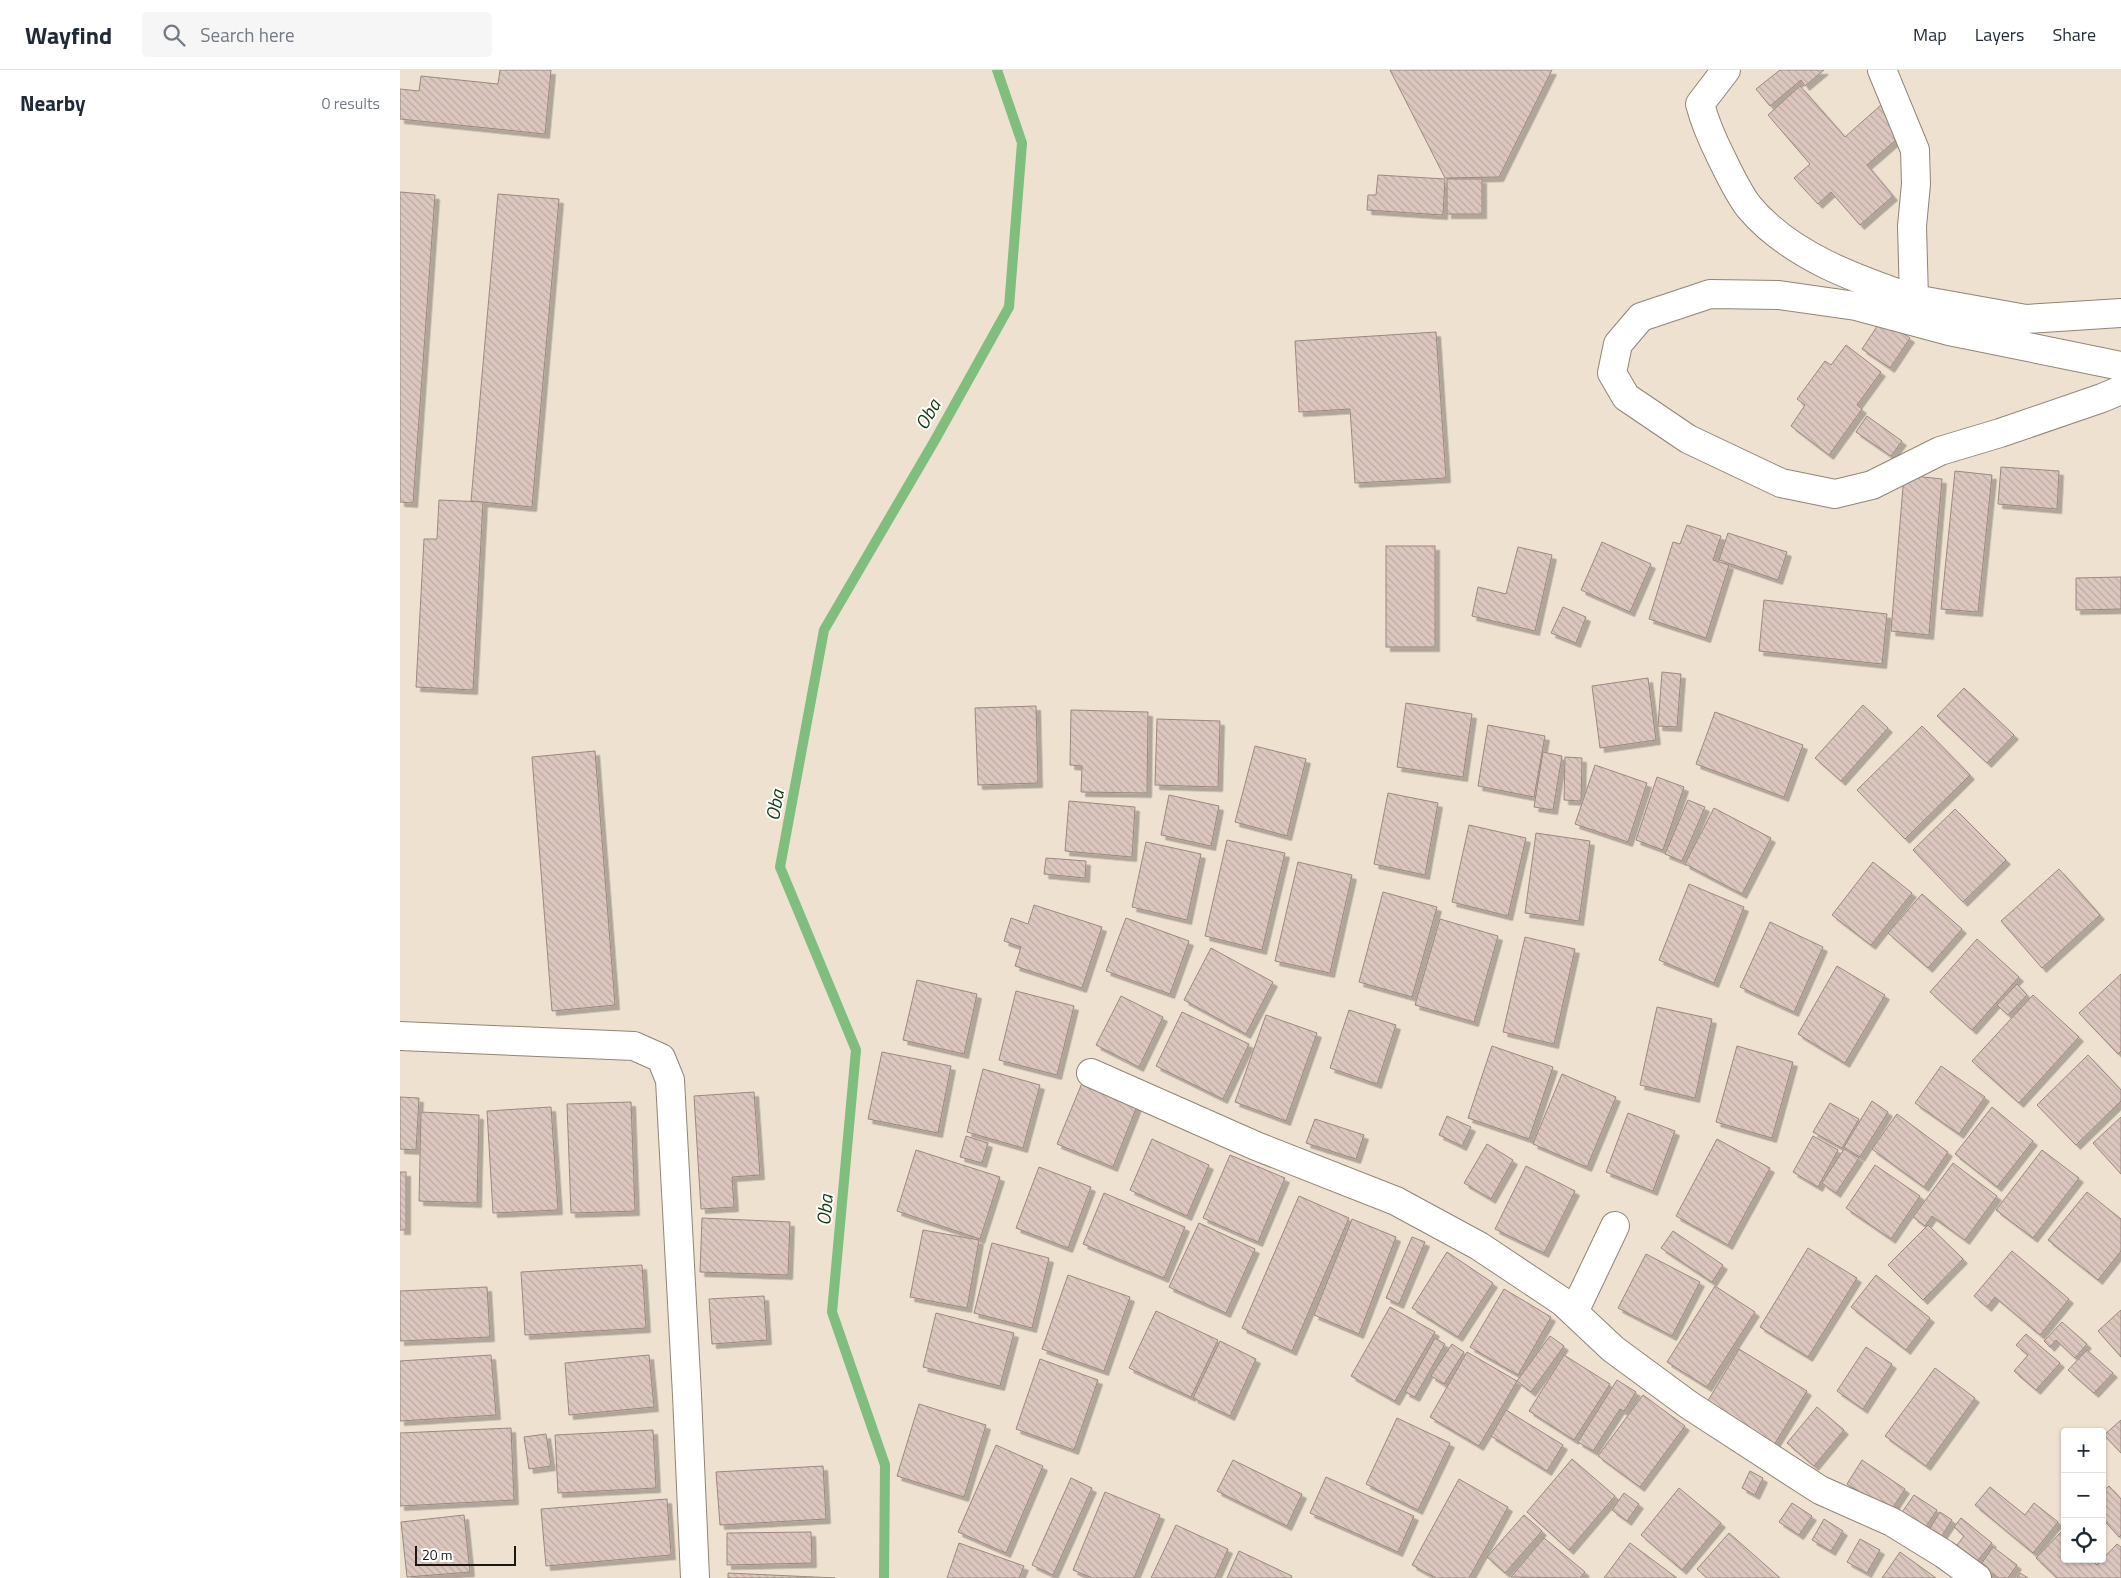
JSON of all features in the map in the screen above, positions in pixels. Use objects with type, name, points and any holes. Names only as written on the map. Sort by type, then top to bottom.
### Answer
[{"type":"street","points":[[1726,70],[1700,104],[1706,126],[1726,168],[1749,206],[1784,239],[1814,258],[1914,299],[2026,319],[2121,313]]},
{"type":"street","points":[[1882,70],[1915,150],[1916,184],[1912,226],[1914,299]]},
{"type":"street","points":[[2121,366],[1948,331],[1856,306],[1779,295],[1710,294],[1641,317],[1618,344],[1612,373],[1626,397],[1688,439],[1781,483],[1835,494],[1872,484],[1940,451],[2055,414],[2121,390]]},
{"type":"street","points":[[400,1036],[634,1046],[661,1058],[670,1080],[687,1395],[694,1578]]},
{"type":"street","points":[[1091,1073],[1256,1146],[1396,1201],[1479,1246],[1563,1302],[1613,1349],[1689,1405],[1820,1490],[1892,1522],[1944,1554],[1977,1578]]},
{"type":"street","points":[[1574,1312],[1615,1226]]},
{"type":"building","points":[[500,70],[551,70],[545,134],[400,119],[400,89],[419,91],[421,76],[498,84]]},
{"type":"building","points":[[1390,70],[1552,70],[1499,177],[1445,178]]},
{"type":"building","points":[[1780,70],[1824,70],[1805,86],[1801,80],[1770,106],[1756,89]]},
{"type":"building","points":[[1800,86],[1845,137],[1881,105],[1905,132],[1867,165],[1893,196],[1860,225],[1831,192],[1818,204],[1794,178],[1810,164],[1768,115]]},
{"type":"building","points":[[1378,175],[1445,179],[1443,215],[1367,210],[1368,195],[1376,195]]},
{"type":"building","points":[[1447,179],[1482,179],[1482,214],[1447,214]]},
{"type":"building","points":[[400,192],[435,195],[413,503],[400,502]]},
{"type":"building","points":[[498,194],[559,199],[532,507],[471,501]]},
{"type":"building","points":[[1882,319],[1910,338],[1890,368],[1862,349]]},
{"type":"building","points":[[1436,332],[1446,478],[1355,483],[1350,409],[1299,412],[1295,341]]},
{"type":"building","points":[[1846,345],[1881,372],[1857,405],[1862,409],[1829,455],[1791,426],[1805,405],[1797,399],[1825,361],[1831,365]]},
{"type":"building","points":[[1867,416],[1902,441],[1891,456],[1856,432]]},
{"type":"building","points":[[2001,467],[2059,471],[2057,509],[1998,504]]},
{"type":"building","points":[[1955,471],[1992,475],[1978,612],[1941,609]]},
{"type":"building","points":[[1904,475],[1942,479],[1929,635],[1891,631]]},
{"type":"building","points":[[439,500],[483,502],[473,690],[416,687],[424,539],[437,539]]},
{"type":"building","points":[[1687,525],[1721,536],[1713,560],[1729,565],[1706,638],[1649,619],[1673,542],[1680,544]]},
{"type":"building","points":[[1728,533],[1787,552],[1778,580],[1719,560]]},
{"type":"building","points":[[1602,542],[1651,564],[1630,612],[1581,590]]},
{"type":"building","points":[[1386,546],[1435,546],[1435,647],[1386,647]]},
{"type":"building","points":[[1518,547],[1552,555],[1535,631],[1472,616],[1478,587],[1506,594]]},
{"type":"building","points":[[2121,577],[2121,609],[2076,610],[2076,578]]},
{"type":"building","points":[[1764,600],[1887,614],[1882,664],[1759,651]]},
{"type":"building","points":[[1563,607],[1586,617],[1576,643],[1551,633]]},
{"type":"building","points":[[1662,672],[1681,674],[1677,727],[1658,726]]},
{"type":"building","points":[[1648,678],[1656,740],[1600,748],[1592,686]]},
{"type":"building","points":[[1964,688],[2014,735],[1987,763],[1937,716]]},
{"type":"building","points":[[1406,703],[1472,714],[1463,777],[1397,767]]},
{"type":"building","points":[[1863,705],[1888,728],[1841,781],[1815,758]]},
{"type":"building","points":[[1036,706],[1038,783],[978,785],[975,708]]},
{"type":"building","points":[[1071,710],[1148,712],[1147,793],[1081,792],[1082,766],[1070,765]]},
{"type":"building","points":[[1715,712],[1803,745],[1784,797],[1696,764]]},
{"type":"building","points":[[1157,719],[1220,721],[1218,787],[1155,785]]},
{"type":"building","points":[[1488,725],[1545,736],[1534,797],[1478,786]]},
{"type":"building","points":[[1922,726],[1970,775],[1905,839],[1857,790]]},
{"type":"building","points":[[1255,746],[1306,759],[1287,836],[1235,822]]},
{"type":"building","points":[[595,751],[615,1005],[552,1011],[532,757]]},
{"type":"building","points":[[1543,752],[1562,756],[1553,810],[1534,807]]},
{"type":"building","points":[[1565,757],[1582,758],[1581,801],[1564,800]]},
{"type":"building","points":[[1595,765],[1647,783],[1628,842],[1575,824]]},
{"type":"building","points":[[1657,777],[1684,787],[1663,850],[1636,840]]},
{"type":"building","points":[[1388,793],[1438,803],[1425,875],[1374,864]]},
{"type":"building","points":[[1169,795],[1219,806],[1211,846],[1161,835]]},
{"type":"building","points":[[1688,800],[1705,807],[1682,861],[1665,854]]},
{"type":"building","points":[[1069,801],[1135,807],[1132,857],[1065,851]]},
{"type":"building","points":[[1714,808],[1771,838],[1742,894],[1685,864]]},
{"type":"building","points":[[1955,809],[2006,860],[1963,902],[1913,850]]},
{"type":"building","points":[[1469,825],[1526,838],[1508,916],[1452,902]]},
{"type":"building","points":[[1536,833],[1590,841],[1579,921],[1525,913]]},
{"type":"building","points":[[1227,840],[1285,853],[1262,950],[1205,936]]},
{"type":"building","points":[[1146,842],[1201,854],[1187,920],[1132,907]]},
{"type":"building","points":[[1046,858],[1086,861],[1085,878],[1044,874]]},
{"type":"building","points":[[1298,862],[1352,875],[1330,973],[1275,961]]},
{"type":"building","points":[[1873,862],[1912,893],[1871,945],[1832,915]]},
{"type":"building","points":[[2059,869],[2100,915],[2042,968],[2001,921]]},
{"type":"building","points":[[1689,884],[1744,907],[1714,983],[1659,960]]},
{"type":"building","points":[[1383,892],[1437,907],[1412,997],[1359,982]]},
{"type":"building","points":[[1922,894],[1962,929],[1928,968],[1888,933]]},
{"type":"building","points":[[1034,905],[1102,927],[1082,988],[1015,966],[1021,947],[1004,941],[1011,918],[1028,924]]},
{"type":"building","points":[[1126,918],[1189,941],[1170,994],[1106,971]]},
{"type":"building","points":[[1440,919],[1498,936],[1474,1022],[1415,1005]]},
{"type":"building","points":[[1770,922],[1823,947],[1794,1012],[1740,987]]},
{"type":"building","points":[[1525,937],[1575,949],[1554,1044],[1503,1032]]},
{"type":"building","points":[[1977,939],[2019,977],[1972,1030],[1930,992]]},
{"type":"building","points":[[1211,948],[1273,982],[1246,1034],[1184,1000]]},
{"type":"building","points":[[1837,966],[1885,995],[1845,1063],[1798,1034]]},
{"type":"building","points":[[2121,974],[2121,1051],[2118,1054],[2079,1013]]},
{"type":"building","points":[[917,980],[977,994],[964,1054],[903,1040]]},
{"type":"building","points":[[2017,984],[2027,995],[2008,1015],[1997,1005]]},
{"type":"building","points":[[1016,991],[1074,1006],[1057,1075],[999,1060]]},
{"type":"building","points":[[2033,995],[2079,1037],[2019,1103],[1972,1061]]},
{"type":"building","points":[[1121,996],[1163,1017],[1139,1067],[1096,1045]]},
{"type":"building","points":[[1657,1007],[1712,1019],[1695,1098],[1640,1085]]},
{"type":"building","points":[[1349,1010],[1396,1025],[1377,1084],[1330,1068]]},
{"type":"building","points":[[1182,1012],[1249,1044],[1223,1099],[1156,1066]]},
{"type":"building","points":[[1266,1015],[1317,1033],[1286,1121],[1235,1102]]},
{"type":"building","points":[[1492,1046],[1553,1067],[1529,1139],[1468,1118]]},
{"type":"building","points":[[1737,1046],[1793,1062],[1772,1138],[1716,1122]]},
{"type":"building","points":[[882,1052],[951,1066],[938,1133],[868,1119]]},
{"type":"building","points":[[2088,1055],[2121,1090],[2121,1101],[2076,1145],[2037,1105]]},
{"type":"building","points":[[1941,1066],[1985,1097],[1959,1134],[1915,1103]]},
{"type":"building","points":[[983,1069],[1040,1085],[1023,1148],[967,1132]]},
{"type":"building","points":[[1562,1074],[1616,1097],[1587,1167],[1533,1144]]},
{"type":"building","points":[[1082,1083],[1137,1106],[1113,1167],[1057,1144]]},
{"type":"building","points":[[754,1092],[760,1175],[732,1177],[734,1207],[701,1209],[694,1096]]},
{"type":"building","points":[[400,1097],[419,1098],[416,1150],[400,1149]]},
{"type":"building","points":[[1872,1101],[1888,1112],[1860,1157],[1844,1147]]},
{"type":"building","points":[[631,1102],[635,1211],[571,1213],[567,1104]]},
{"type":"building","points":[[1830,1103],[1859,1119],[1842,1148],[1813,1132]]},
{"type":"building","points":[[551,1107],[558,1210],[493,1213],[487,1111]]},
{"type":"building","points":[[1992,1107],[2033,1141],[1997,1187],[1955,1154]]},
{"type":"building","points":[[421,1112],[479,1115],[477,1203],[419,1201]]},
{"type":"building","points":[[1628,1113],[1675,1131],[1653,1191],[1606,1172]]},
{"type":"building","points":[[1897,1114],[1948,1152],[1924,1187],[1872,1149]]},
{"type":"building","points":[[1447,1116],[1471,1127],[1462,1146],[1439,1135]]},
{"type":"building","points":[[2121,1117],[2121,1174],[2093,1143]]},
{"type":"building","points":[[1315,1119],[1364,1135],[1356,1159],[1306,1143]]},
{"type":"building","points":[[966,1136],[988,1143],[982,1163],[960,1157]]},
{"type":"building","points":[[1813,1136],[1838,1150],[1818,1187],[1793,1172]]},
{"type":"building","points":[[1152,1139],[1209,1165],[1187,1216],[1130,1190]]},
{"type":"building","points":[[1717,1139],[1770,1168],[1728,1245],[1676,1216]]},
{"type":"building","points":[[1487,1144],[1513,1160],[1491,1199],[1464,1183]]},
{"type":"building","points":[[1844,1149],[1859,1158],[1836,1193],[1822,1183]]},
{"type":"building","points":[[916,1150],[1000,1177],[980,1239],[897,1211]]},
{"type":"building","points":[[2042,1150],[2079,1178],[2033,1238],[1996,1210]]},
{"type":"building","points":[[1230,1155],[1285,1178],[1258,1242],[1203,1218]]},
{"type":"building","points":[[1953,1163],[1997,1196],[1965,1240],[1932,1216],[1925,1226],[1913,1217]]},
{"type":"building","points":[[1875,1165],[1920,1196],[1891,1239],[1846,1208]]},
{"type":"building","points":[[1526,1166],[1575,1191],[1544,1253],[1495,1229]]},
{"type":"building","points":[[1039,1167],[1091,1187],[1068,1248],[1016,1228]]},
{"type":"building","points":[[400,1172],[406,1172],[406,1230],[400,1230]]},
{"type":"building","points":[[2087,1192],[2121,1219],[2121,1251],[2098,1280],[2048,1240]]},
{"type":"building","points":[[1104,1193],[1185,1227],[1164,1278],[1083,1244]]},
{"type":"building","points":[[1299,1196],[1349,1218],[1292,1351],[1242,1328]]},
{"type":"building","points":[[702,1218],[790,1222],[788,1275],[700,1272]]},
{"type":"building","points":[[1352,1219],[1396,1237],[1359,1334],[1314,1315]]},
{"type":"building","points":[[1199,1223],[1255,1249],[1226,1313],[1169,1287]]},
{"type":"building","points":[[1928,1225],[1963,1259],[1923,1300],[1888,1265]]},
{"type":"building","points":[[923,1230],[979,1240],[967,1308],[910,1297]]},
{"type":"building","points":[[1673,1231],[1723,1265],[1712,1282],[1661,1248]]},
{"type":"building","points":[[1412,1237],[1425,1242],[1399,1304],[1386,1298]]},
{"type":"building","points":[[992,1243],[1049,1258],[1032,1328],[974,1313]]},
{"type":"building","points":[[1808,1248],[1857,1278],[1808,1357],[1760,1327]]},
{"type":"building","points":[[2012,1251],[2069,1299],[2040,1335],[1995,1297],[1987,1307],[1974,1296]]},
{"type":"building","points":[[1447,1252],[1493,1283],[1458,1337],[1412,1308]]},
{"type":"building","points":[[1646,1254],[1700,1282],[1672,1336],[1618,1308]]},
{"type":"building","points":[[642,1265],[646,1328],[525,1335],[521,1272]]},
{"type":"building","points":[[1068,1275],[1130,1297],[1104,1371],[1042,1349]]},
{"type":"building","points":[[1876,1275],[1930,1318],[1906,1350],[1851,1307]]},
{"type":"building","points":[[1715,1286],[1755,1312],[1707,1387],[1667,1362]]},
{"type":"building","points":[[487,1287],[490,1337],[400,1341],[400,1291]]},
{"type":"building","points":[[1504,1289],[1551,1317],[1518,1375],[1470,1347]]},
{"type":"building","points":[[764,1296],[767,1340],[712,1344],[709,1299]]},
{"type":"building","points":[[1390,1307],[1435,1332],[1395,1401],[1351,1376]]},
{"type":"building","points":[[2121,1310],[2121,1357],[2098,1331]]},
{"type":"building","points":[[1156,1311],[1218,1340],[1191,1397],[1129,1368]]},
{"type":"building","points":[[936,1313],[1014,1333],[1000,1386],[923,1367]]},
{"type":"building","points":[[2062,1322],[2087,1344],[2075,1358],[2056,1340],[2050,1347],[2044,1341]]},
{"type":"building","points":[[2026,1334],[2060,1363],[2036,1390],[2014,1371],[2028,1355],[2016,1345]]},
{"type":"building","points":[[1550,1336],[1564,1346],[1531,1392],[1517,1381]]},
{"type":"building","points":[[1435,1338],[1445,1344],[1415,1397],[1405,1392]]},
{"type":"building","points":[[1220,1341],[1256,1359],[1230,1416],[1193,1398]]},
{"type":"building","points":[[1452,1344],[1464,1352],[1444,1384],[1431,1376]]},
{"type":"building","points":[[1866,1347],[1892,1364],[1863,1409],[1837,1391]]},
{"type":"building","points":[[1739,1349],[1807,1391],[1774,1445],[1706,1404]]},
{"type":"building","points":[[2087,1350],[2113,1373],[2094,1393],[2068,1370]]},
{"type":"building","points":[[1467,1352],[1517,1381],[1479,1446],[1430,1417]]},
{"type":"building","points":[[491,1355],[496,1415],[400,1421],[400,1361]]},
{"type":"building","points":[[649,1355],[654,1407],[569,1415],[565,1363]]},
{"type":"building","points":[[1564,1355],[1610,1384],[1574,1440],[1529,1411]]},
{"type":"building","points":[[1040,1359],[1098,1380],[1074,1450],[1016,1429]]},
{"type":"building","points":[[1935,1368],[1975,1398],[1926,1466],[1885,1436]]},
{"type":"building","points":[[1617,1380],[1636,1392],[1624,1411],[1620,1409],[1593,1451],[1578,1442]]},
{"type":"building","points":[[1643,1395],[1685,1426],[1640,1487],[1598,1456]]},
{"type":"building","points":[[919,1404],[986,1425],[964,1497],[897,1476]]},
{"type":"building","points":[[1817,1407],[1844,1430],[1814,1466],[1787,1443]]},
{"type":"building","points":[[1506,1410],[1563,1445],[1547,1471],[1491,1436]]},
{"type":"building","points":[[1397,1418],[1450,1443],[1418,1510],[1366,1484]]},
{"type":"building","points":[[2121,1420],[2121,1453],[2106,1437],[2106,1433]]},
{"type":"building","points":[[511,1428],[514,1500],[400,1506],[400,1433]]},
{"type":"building","points":[[653,1430],[656,1488],[558,1493],[555,1435]]},
{"type":"building","points":[[546,1434],[551,1466],[529,1469],[524,1437]]},
{"type":"building","points":[[996,1445],[1043,1466],[1006,1553],[958,1532]]},
{"type":"building","points":[[1572,1459],[1615,1496],[1569,1550],[1527,1512]]},
{"type":"building","points":[[1233,1460],[1302,1494],[1287,1526],[1217,1491]]},
{"type":"building","points":[[1862,1460],[1905,1489],[1890,1512],[1847,1484]]},
{"type":"building","points":[[823,1466],[826,1519],[720,1525],[716,1472]]},
{"type":"building","points":[[1750,1471],[1763,1478],[1755,1495],[1742,1488]]},
{"type":"building","points":[[1326,1477],[1414,1516],[1398,1552],[1310,1513]]},
{"type":"building","points":[[1071,1478],[1092,1488],[1053,1575],[1032,1565]]},
{"type":"building","points":[[1459,1479],[1508,1507],[1469,1578],[1436,1578],[1412,1565]]},
{"type":"building","points":[[2109,1486],[2121,1499],[2121,1535],[2119,1537],[2106,1522],[2106,1489]]},
{"type":"building","points":[[1990,1487],[2025,1515],[2034,1503],[2058,1522],[2033,1553],[1975,1505]]},
{"type":"building","points":[[1679,1488],[1721,1523],[1682,1570],[1641,1535]]},
{"type":"building","points":[[1105,1492],[1160,1515],[1134,1578],[1092,1578],[1073,1570]]},
{"type":"building","points":[[1624,1493],[1639,1504],[1627,1521],[1612,1510]]},
{"type":"building","points":[[1914,1495],[1937,1510],[1921,1534],[1898,1518]]},
{"type":"building","points":[[667,1499],[671,1555],[546,1566],[541,1509]]},
{"type":"building","points":[[1792,1503],[1812,1516],[1799,1535],[1779,1522]]},
{"type":"building","points":[[1940,1512],[1952,1520],[1939,1540],[1927,1533]]},
{"type":"building","points":[[464,1515],[470,1572],[407,1577],[401,1522]]},
{"type":"building","points":[[1524,1515],[1542,1531],[1505,1573],[1487,1557]]},
{"type":"building","points":[[1961,1518],[1992,1543],[1971,1569],[1951,1553],[1964,1536],[1954,1527]]},
{"type":"building","points":[[1824,1519],[1843,1531],[1831,1551],[1812,1540]]},
{"type":"building","points":[[1176,1525],[1228,1549],[1215,1578],[1151,1578]]},
{"type":"building","points":[[811,1532],[812,1563],[727,1565],[727,1533]]},
{"type":"building","points":[[2061,1532],[2061,1563],[2095,1563],[2097,1565],[2099,1563],[2106,1563],[2106,1556],[2117,1544],[2121,1547],[2121,1578],[2057,1578],[2036,1558]]},
{"type":"building","points":[[1729,1533],[1780,1578],[1707,1578],[1697,1569]]},
{"type":"building","points":[[1544,1538],[1585,1572],[1580,1578],[1511,1577]]},
{"type":"building","points":[[1860,1539],[1880,1550],[1867,1573],[1847,1562]]},
{"type":"building","points":[[959,1543],[1024,1566],[1019,1578],[947,1578]]},
{"type":"building","points":[[1630,1543],[1677,1578],[1604,1578]]},
{"type":"building","points":[[1993,1547],[2017,1565],[2008,1578],[1999,1578],[1991,1573],[1988,1577],[1977,1570]]},
{"type":"building","points":[[1239,1551],[1292,1576],[1291,1578],[1227,1578]]},
{"type":"building","points":[[1900,1552],[1936,1578],[1882,1578]]},
{"type":"building","points":[[728,1573],[835,1578],[728,1578]]},
{"type":"building","points":[[2020,1573],[2028,1578],[2017,1578]]},
{"type":"waterway","name":"Oba","points":[[884,1578],[885,1465],[832,1312],[856,1050],[780,867],[824,630],[935,440],[1009,307],[1022,143],[997,70]]}]
